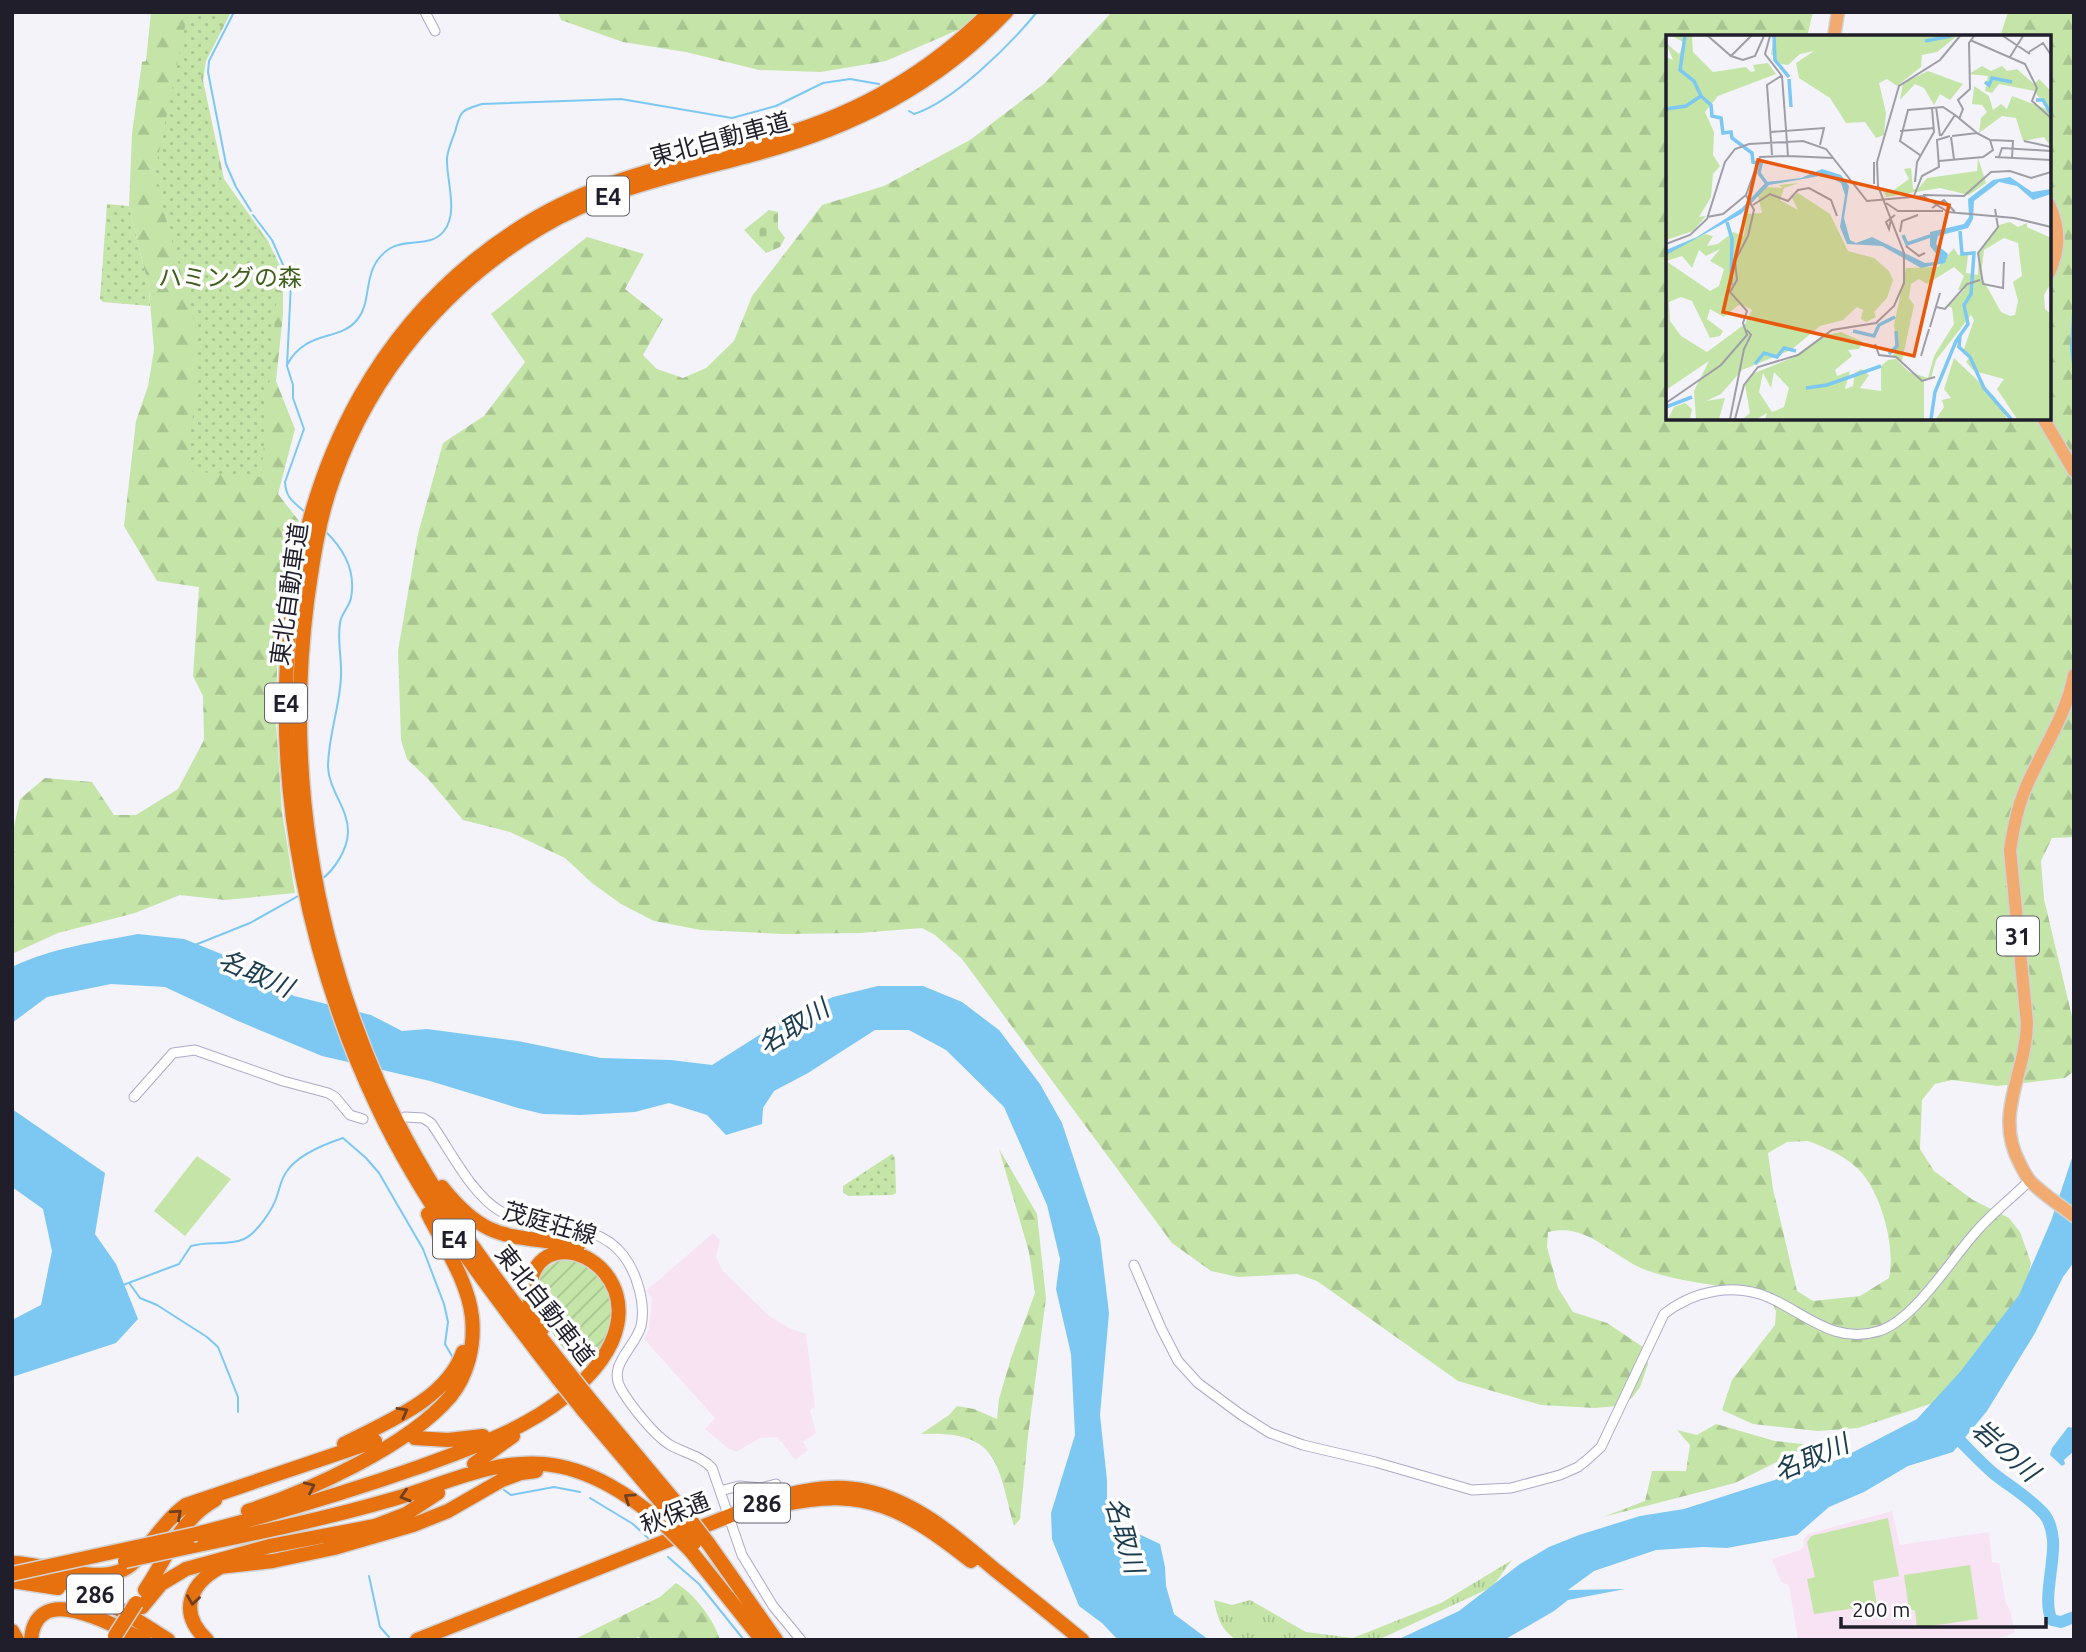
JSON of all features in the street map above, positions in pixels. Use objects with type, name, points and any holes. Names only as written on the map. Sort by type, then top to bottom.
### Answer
[{"type":"highway","name":"東北自動車道","points":[[776,1640],[754,1606],[677,1522],[591,1404],[485,1284],[405,1160],[352,1048],[327,976],[289,774],[286,693],[290,622],[295,586],[313,530],[326,466],[364,386],[424,306],[481,254],[531,220],[597,188],[677,162],[781,135],[859,106],[939,58],[990,12]]},
{"type":"highway","name":"東北自動車道","points":[[317,514],[346,447],[383,379],[410,341],[443,303],[504,252],[563,216],[621,191],[667,176],[790,144],[867,115],[932,77],[974,44],[1006,12]]},
{"type":"highway","name":"東北自動車道","points":[[309,879],[371,1086],[391,1110],[421,1166],[460,1229],[567,1375]]},
{"type":"highway","points":[[194,1537],[328,1479],[406,1434],[451,1396],[468,1362],[473,1328],[466,1293],[371,1086]]},
{"type":"highway","points":[[391,1110],[443,1189],[477,1223],[509,1237],[588,1249],[604,1260],[620,1280],[626,1297],[627,1315],[622,1334],[612,1355],[598,1374],[579,1393],[474,1464]]},
{"type":"highway","points":[[298,1466],[415,1405],[452,1374],[465,1348],[467,1317],[458,1280],[446,1250]]},
{"type":"highway","points":[[194,1537],[324,1498],[443,1458],[500,1434],[550,1407],[580,1384],[602,1358],[616,1329],[620,1310],[613,1283],[602,1268],[580,1255],[562,1253],[547,1258],[535,1268],[529,1294],[537,1322],[567,1375]]},
{"type":"highway","name":"東北自動車道","points":[[591,1404],[646,1459],[677,1522]]},
{"type":"highway","points":[[415,1438],[472,1438],[503,1429],[550,1407]]},
{"type":"highway","points":[[12,1583],[282,1517],[398,1481],[475,1452],[537,1422]]},
{"type":"highway","points":[[12,1563],[37,1564],[99,1575],[121,1571],[132,1564],[172,1517],[186,1505],[375,1441]]},
{"type":"highway","points":[[194,1537],[327,1517],[506,1465],[554,1465],[589,1476],[677,1522],[698,1547],[762,1640]]},
{"type":"highway","points":[[233,1561],[333,1543],[437,1516],[520,1473],[555,1471],[589,1476]]},
{"type":"highway","points":[[117,1638],[139,1605],[178,1534],[193,1515],[208,1504],[255,1481]]},
{"type":"highway","name":"秋保通","points":[[442,1640],[802,1490],[848,1488],[891,1497],[915,1509],[954,1536],[1082,1640]]},
{"type":"highway","points":[[207,1640],[194,1624],[190,1602],[198,1583],[216,1565],[253,1557],[334,1548],[381,1529],[438,1493]]},
{"type":"highway","name":"秋保通","points":[[417,1640],[728,1520],[806,1499],[834,1497],[887,1507],[917,1522],[969,1559],[1067,1640]]},
{"type":"highway","points":[[139,1605],[168,1578],[186,1569],[253,1557],[331,1533],[381,1529]]},
{"type":"highway","points":[[331,1533],[354,1536]]},
{"type":"highway","points":[[334,1548],[354,1536]]},
{"type":"highway","points":[[12,1572],[49,1572]]},
{"type":"highway","name":"286","points":[[12,1572],[48,1576],[79,1586],[108,1601],[168,1640]]},
{"type":"highway","name":"286","points":[[12,1583],[44,1585],[75,1594],[151,1640]]},
{"type":"highway","points":[[31,1640],[33,1628],[40,1617],[53,1610],[69,1609],[85,1613],[144,1640]]},
{"type":"highway","points":[[12,1631],[17,1640]]},
{"type":"main road","points":[[1834,35],[1838,12]]},
{"type":"main road","points":[[2051,210],[2058,229],[2057,249],[2051,267]]},
{"type":"main road","points":[[2044,420],[2074,471]]},
{"type":"main road","name":"31","points":[[2074,676],[2064,708],[2024,793],[2010,850],[2027,1023],[2026,1044],[2008,1115],[2008,1132],[2014,1153],[2029,1181],[2074,1216]]},
{"type":"street","points":[[425,12],[435,31]]},
{"type":"street","points":[[134,1097],[173,1053],[195,1050],[284,1081],[328,1093],[335,1097],[350,1115],[363,1119]]},
{"type":"street","name":"茂庭荘線","points":[[405,1117],[423,1118],[431,1123],[482,1196],[499,1210],[531,1222],[590,1232],[601,1236],[618,1249],[630,1266],[642,1307],[640,1328],[619,1365],[618,1382],[627,1398],[658,1435],[673,1447],[706,1462],[712,1468],[742,1555],[785,1623],[800,1640]]},
{"type":"street","points":[[1134,1265],[1178,1361],[1198,1382],[1270,1433],[1303,1445],[1375,1462],[1452,1486],[1472,1490],[1511,1488],[1560,1475],[1578,1467],[1601,1447],[1664,1314],[1679,1301],[1715,1291],[1740,1291],[1768,1297],[1821,1327],[1840,1333],[1859,1335],[1879,1331],[1900,1320],[1976,1231],[2029,1181]]},
{"type":"street","points":[[720,1491],[740,1486],[761,1488],[776,1484]]},
{"type":"shaded area","points":[[713,1233],[720,1240],[716,1256],[722,1270],[769,1316],[806,1334],[815,1407],[810,1410],[816,1433],[803,1442],[808,1450],[795,1460],[778,1437],[760,1438],[736,1452],[728,1448],[705,1429],[715,1418],[644,1339],[649,1329],[652,1298],[646,1291]]},
{"type":"shaded area","points":[[1892,1511],[1900,1545],[1989,1532],[1992,1562],[1999,1563],[2006,1604],[2015,1633],[1991,1640],[1798,1640],[1789,1585],[1781,1582],[1772,1559],[1800,1550],[1808,1534]]},
{"type":"green space","points":[[151,12],[231,12],[206,61],[203,80],[224,179],[268,241],[283,272],[283,314],[276,381],[295,429],[278,494],[299,521],[278,616],[276,722],[282,812],[295,893],[225,900],[180,895],[135,913],[58,933],[12,954],[12,836],[20,799],[45,778],[92,782],[114,815],[136,815],[178,789],[204,740],[203,696],[193,676],[199,587],[157,581],[124,526],[136,421],[148,386],[154,350],[149,289],[129,206],[132,133],[142,62],[146,61]]},
{"type":"green space","name":"ハミングの森","points":[[188,12],[228,12],[205,61],[201,77],[222,181],[266,241],[279,273],[261,477],[187,471],[194,403],[196,327],[154,176]]},
{"type":"green space","points":[[558,12],[980,12],[967,26],[886,61],[821,72],[759,70],[686,52],[623,42],[561,20]]},
{"type":"green space","points":[[1112,12],[1813,12],[1807,35],[1666,35],[1666,420],[2051,420],[2051,35],[2001,35],[2008,12],[2074,12],[2074,837],[2052,838],[2041,861],[2044,899],[2074,1025],[2074,1071],[2065,1078],[1997,1086],[1952,1080],[1935,1084],[1922,1100],[1920,1149],[1934,1171],[1973,1200],[2009,1218],[2020,1232],[2031,1263],[2024,1297],[1966,1392],[1858,1428],[1818,1431],[1753,1424],[1722,1410],[1732,1380],[1775,1325],[1776,1311],[1768,1295],[1661,1275],[1634,1265],[1588,1236],[1562,1230],[1548,1232],[1547,1247],[1558,1288],[1573,1312],[1607,1323],[1643,1347],[1648,1364],[1640,1387],[1632,1398],[1617,1406],[1595,1408],[1541,1405],[1458,1381],[1317,1281],[1297,1274],[1238,1277],[1211,1271],[1172,1243],[962,959],[935,935],[922,928],[860,933],[782,934],[701,930],[654,921],[621,904],[592,883],[565,858],[510,832],[463,820],[407,759],[401,740],[398,651],[418,534],[443,443],[484,416],[525,362],[491,314],[587,237],[644,254],[625,289],[663,319],[643,355],[657,369],[683,378],[706,368],[734,341],[752,296],[822,205],[884,186],[970,140],[1045,83]],"holes":[[[1808,1141],[1839,1155],[1856,1167],[1873,1189],[1888,1235],[1891,1265],[1889,1278],[1860,1296],[1813,1301],[1797,1291],[1773,1189],[1768,1153],[1787,1142]]]},
{"type":"green space","points":[[107,204],[129,206],[149,289],[150,306],[103,302],[100,299]]},
{"type":"green space","points":[[769,210],[778,212],[778,228],[785,238],[780,247],[766,253],[744,230]]},
{"type":"green space","points":[[999,1149],[1037,1214],[1046,1298],[1020,1519],[1014,1526],[998,1468],[980,1445],[966,1438],[947,1434],[921,1434],[949,1415],[957,1406],[974,1409],[997,1419],[999,1399],[1011,1358],[1035,1293],[1029,1252]]},
{"type":"green space","points":[[892,1154],[895,1157],[896,1193],[848,1196],[843,1192],[843,1186]]},
{"type":"green space","points":[[197,1156],[231,1179],[185,1236],[154,1211]]},
{"type":"green space","points":[[564,1259],[575,1259],[601,1273],[615,1310],[604,1347],[582,1370],[549,1328],[535,1296],[536,1281],[545,1269]]},
{"type":"green space","points":[[1716,1424],[1775,1441],[1810,1445],[1735,1483],[1603,1517],[1645,1501],[1652,1471],[1686,1471],[1690,1445],[1677,1430],[1697,1435]]},
{"type":"green space","points":[[1888,1518],[1899,1576],[1873,1581],[1877,1605],[1814,1614],[1807,1579],[1815,1577],[1807,1542],[1811,1536]]},
{"type":"green space","points":[[1512,1560],[1492,1587],[1378,1640],[1237,1640],[1223,1628],[1214,1600],[1232,1605],[1250,1600],[1306,1632],[1353,1638],[1441,1603]]},
{"type":"green space","points":[[1970,1565],[1978,1619],[1917,1628],[1915,1610],[1909,1610],[1904,1575]]},
{"type":"green space","points":[[676,1583],[702,1608],[720,1640],[648,1640],[638,1637],[635,1640],[573,1640],[660,1597]]},
{"type":"water","name":"名取川","points":[[138,934],[184,939],[224,955],[294,996],[371,1015],[402,1031],[427,1029],[518,1041],[601,1058],[671,1060],[712,1065],[783,1020],[833,997],[878,986],[923,986],[962,1002],[999,1030],[1040,1084],[1062,1123],[1100,1238],[1109,1313],[1100,1415],[1107,1502],[1126,1528],[1160,1544],[1166,1586],[1174,1614],[1209,1640],[1118,1640],[1102,1623],[1079,1606],[1052,1539],[1051,1513],[1075,1435],[1071,1354],[1056,1289],[1060,1259],[1047,1205],[1004,1107],[946,1050],[909,1030],[875,1030],[808,1073],[774,1091],[763,1108],[762,1124],[726,1135],[707,1115],[669,1103],[635,1112],[580,1115],[543,1114],[518,1108],[430,1081],[322,1056],[165,987],[111,984],[47,997],[12,1023],[12,967],[58,950]]},
{"type":"water","points":[[12,1109],[105,1173],[95,1234],[116,1264],[138,1319],[116,1343],[12,1377],[12,1320],[41,1305],[52,1251],[43,1209],[12,1187]]},
{"type":"water","points":[[2074,1152],[2074,1262],[2063,1277],[2035,1333],[1987,1411],[1953,1452],[1908,1466],[1864,1492],[1829,1507],[1797,1535],[1727,1548],[1656,1550],[1594,1571],[1568,1590],[1625,1589],[1568,1600],[1504,1640],[1397,1640],[1459,1611],[1520,1564],[1549,1547],[1640,1516],[1684,1509],[1840,1459],[1917,1419],[1960,1372],[2019,1295],[2051,1221]]},
{"type":"water","points":[[2068,1427],[2074,1428],[2074,1451],[2064,1460],[2065,1464],[2062,1466],[2050,1455],[2052,1448]]},
{"type":"waterway","points":[[234,12],[209,61],[208,72],[226,164],[251,211]]},
{"type":"waterway","points":[[909,111],[914,114],[929,107],[963,85],[997,55],[1037,12]]},
{"type":"waterway","points":[[287,365],[303,346],[350,327],[357,320],[365,303],[374,266],[389,249],[432,239],[444,231],[451,215],[448,155],[459,119],[467,109],[482,104],[621,99],[732,118],[776,106],[823,83],[850,79],[879,84]]},
{"type":"waterway","points":[[253,215],[272,240],[291,283],[287,366],[293,385],[293,398],[304,429],[285,482],[289,496],[306,513]]},
{"type":"waterway","points":[[2074,292],[2071,348],[2074,374]]},
{"type":"waterway","points":[[322,879],[340,859],[348,833],[328,767],[340,688],[340,623],[350,602],[352,588],[350,570],[343,553],[325,531]]},
{"type":"waterway","name":"名取川","points":[[195,945],[250,923],[300,895]]},
{"type":"waterway","points":[[123,1285],[179,1264],[191,1246],[232,1242],[249,1236],[268,1214],[283,1177],[292,1165],[312,1151],[343,1138],[379,1173],[423,1249],[444,1304],[448,1322],[445,1344],[452,1356]]},
{"type":"waterway","points":[[130,1284],[140,1298],[157,1305],[218,1347],[238,1397],[238,1412]]},
{"type":"waterway","name":"岩の川","points":[[1950,1431],[1993,1473],[2046,1517],[2053,1540],[2049,1613],[2052,1620],[2061,1622],[2074,1617]]},
{"type":"waterway","points":[[504,1490],[511,1495],[554,1487],[580,1492]]},
{"type":"waterway","points":[[590,1498],[633,1524],[648,1538]]},
{"type":"waterway","points":[[668,1557],[699,1584],[744,1640]]},
{"type":"waterway","points":[[369,1576],[380,1627],[389,1637]]}]
